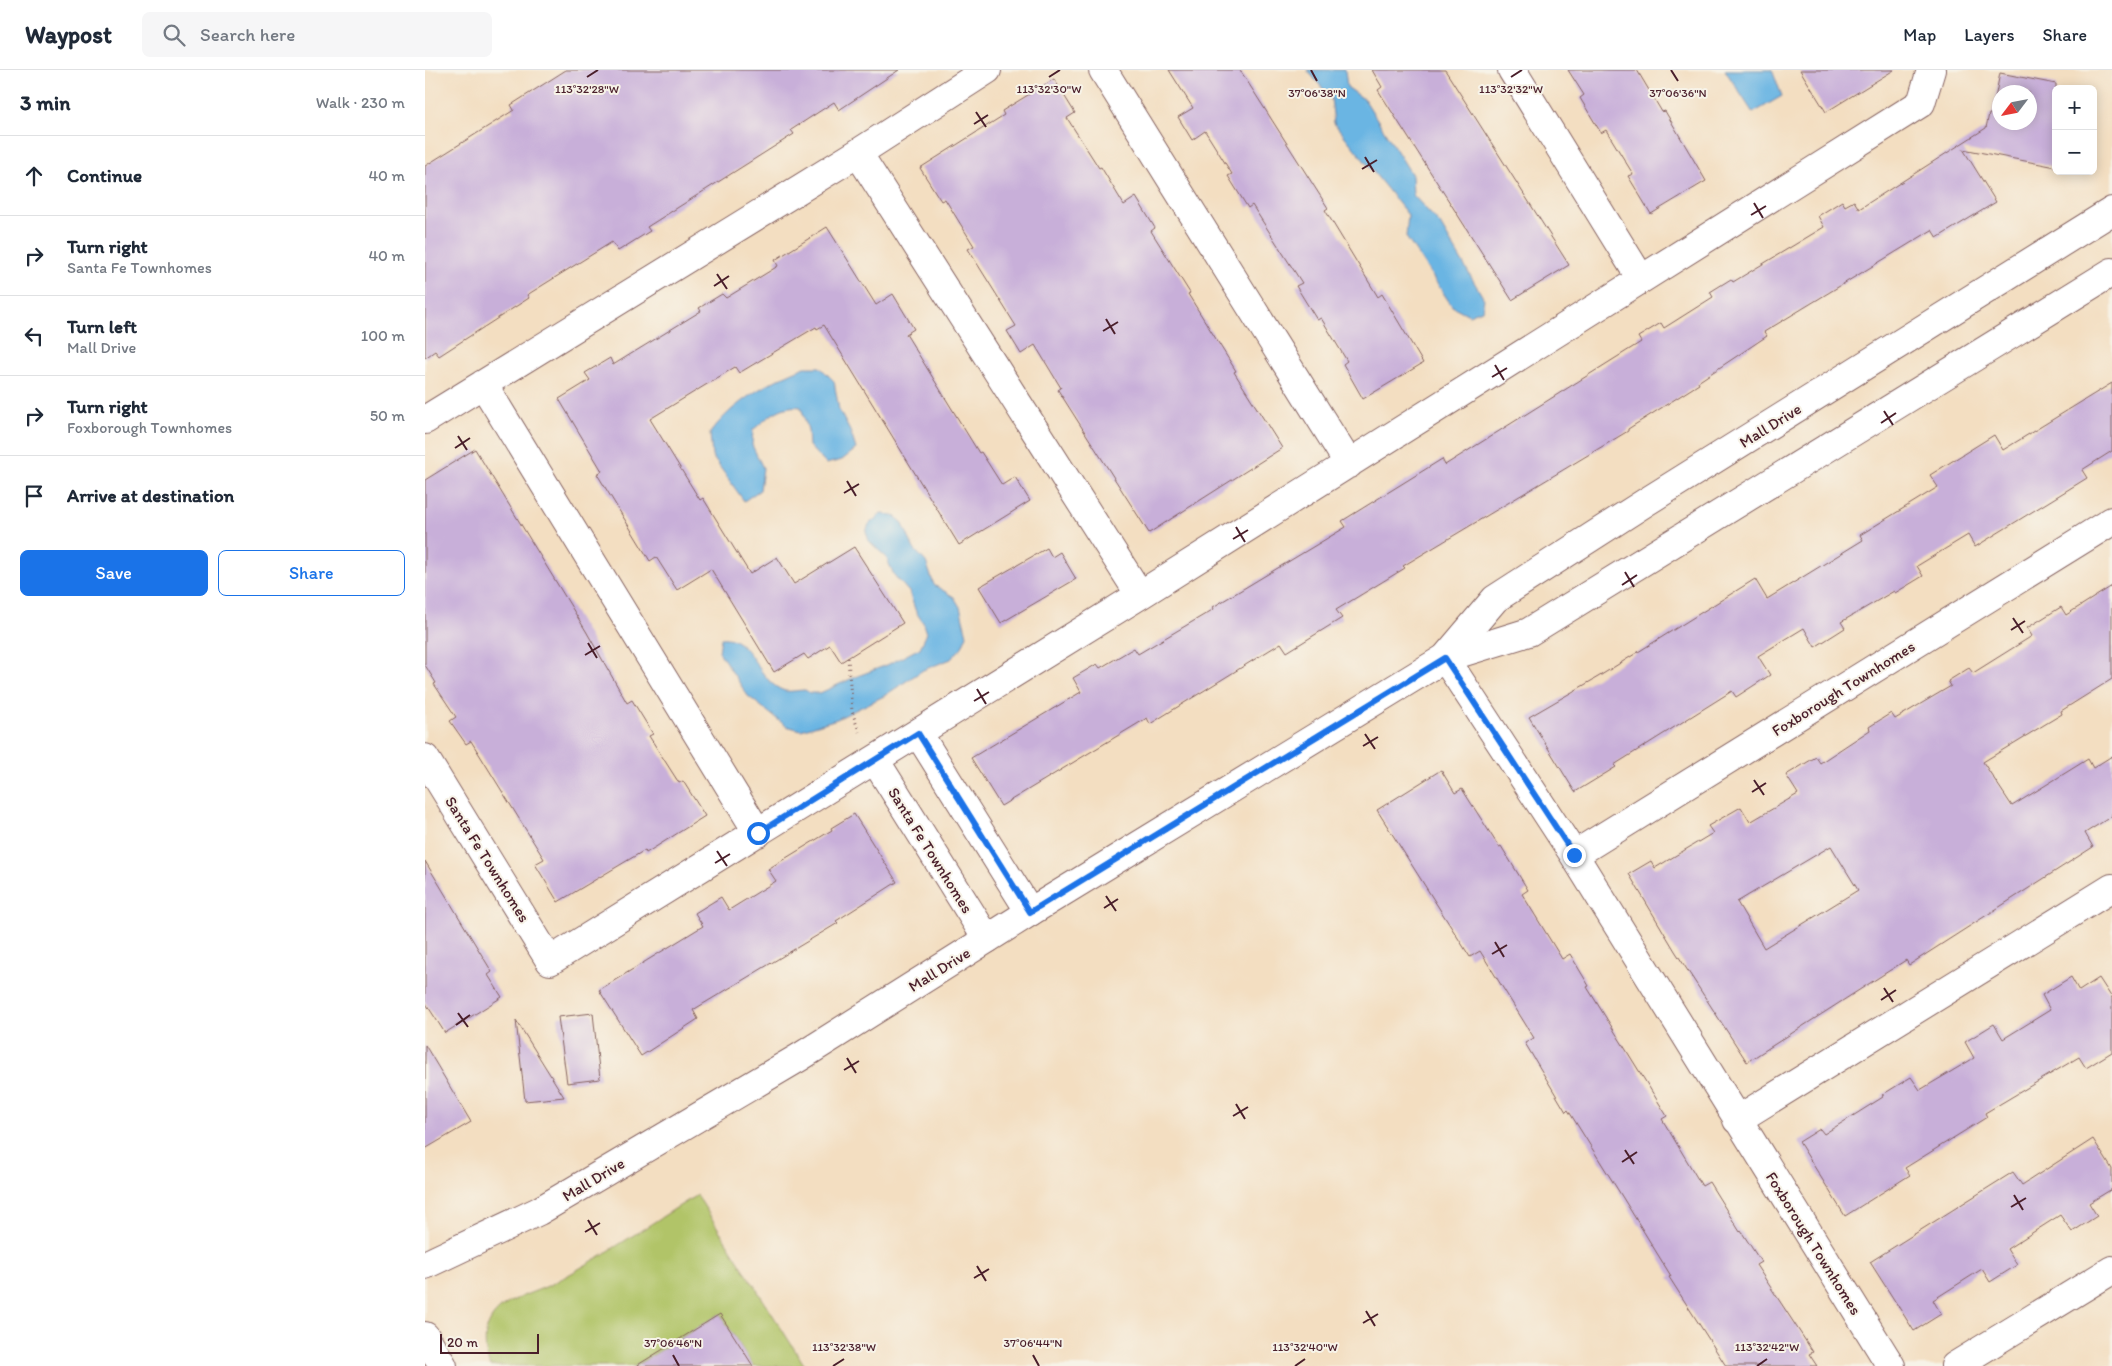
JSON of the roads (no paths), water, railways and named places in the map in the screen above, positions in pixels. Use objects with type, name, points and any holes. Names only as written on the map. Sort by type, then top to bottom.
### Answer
[{"type":"street","points":[[425,420],[857,153],[987,70]]},
{"type":"street","points":[[1103,70],[1349,464]]},
{"type":"street","points":[[1512,70],[1641,279]]},
{"type":"street","points":[[483,384],[758,833],[1349,464],[1921,103],[1931,70]]},
{"type":"street","points":[[857,153],[1140,595]]},
{"type":"street","name":"Mall Drive","points":[[1445,658],[1495,600],[1654,497],[2112,211]]},
{"type":"street","name":"Mall Drive","points":[[425,1266],[539,1211],[800,1057],[1030,912],[1445,658],[1529,632],[2112,272]]},
{"type":"street","name":"Foxborough Townhomes","points":[[1574,855],[2112,521]]},
{"type":"street","name":"Foxborough Townhomes","points":[[1445,658],[1574,855],[1891,1366]]},
{"type":"street","points":[[918,733],[1030,912]]},
{"type":"street","name":"Santa Fe Townhomes","points":[[425,758],[550,960],[758,833]]},
{"type":"street","name":"Santa Fe Townhomes","points":[[875,760],[987,939]]},
{"type":"street","points":[[1737,1120],[2112,888]]},
{"type":"street","points":[[1955,1366],[2112,1270]]},
{"type":"street","points":[[425,1336],[443,1366]]},
{"type":"water","points":[[1307,70],[1345,70],[1347,87],[1365,100],[1412,175],[1413,195],[1440,224],[1484,299],[1482,310],[1469,315],[1452,306],[1406,237],[1408,215],[1334,123],[1331,98]]},
{"type":"water","points":[[1725,70],[1772,70],[1782,96],[1753,113]]},
{"type":"water","points":[[805,367],[820,367],[834,381],[839,410],[851,433],[856,449],[842,460],[826,464],[809,446],[808,430],[801,407],[787,408],[775,412],[753,430],[752,445],[763,468],[760,490],[744,501],[712,456],[710,433],[741,402],[765,386]]},
{"type":"water","points":[[881,514],[893,515],[902,522],[914,549],[926,562],[934,585],[954,597],[960,607],[967,635],[962,647],[951,659],[923,670],[884,696],[837,719],[801,730],[786,726],[748,696],[719,652],[721,638],[731,639],[740,643],[767,679],[775,686],[785,691],[805,690],[810,693],[820,693],[887,665],[920,648],[927,633],[924,624],[916,612],[909,592],[894,575],[886,557],[869,541],[866,532],[869,524]]}]
